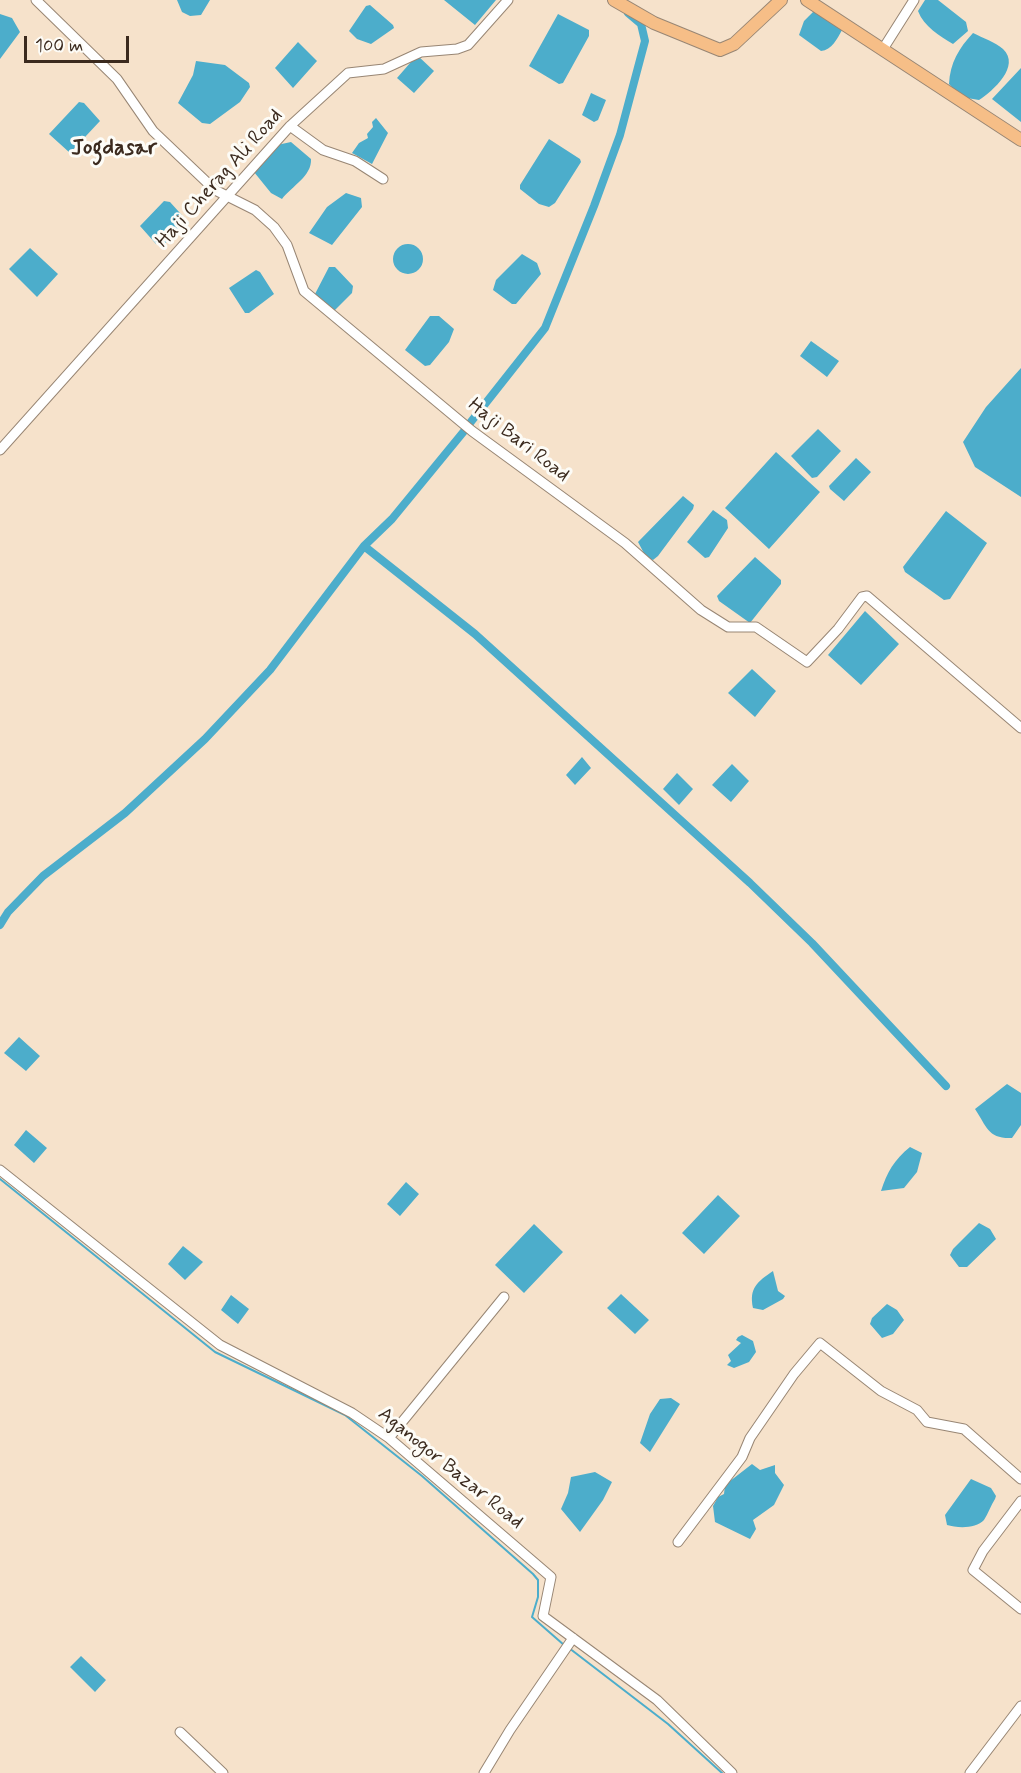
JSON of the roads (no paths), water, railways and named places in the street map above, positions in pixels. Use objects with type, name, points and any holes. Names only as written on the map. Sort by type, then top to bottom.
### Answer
[{"type":"main road","points":[[614,0],[654,23],[720,50],[734,44],[782,0]]},
{"type":"main road","points":[[807,0],[1021,140]]},
{"type":"street","name":"Haji Bari Road","points":[[36,0],[117,79],[153,131],[215,190],[255,210],[274,227],[287,245],[304,291],[472,431],[626,543],[701,610],[728,627],[756,627],[807,662],[838,629],[862,597],[867,596],[1021,729]]},
{"type":"street","name":"Haji Cherag Ali Road","points":[[0,450],[290,126],[348,73],[384,69],[421,52],[457,49],[468,45],[508,0]]},
{"type":"street","points":[[884,50],[914,0]]},
{"type":"street","points":[[290,126],[323,150],[354,161],[383,179]]},
{"type":"street","name":"Aganogor Bazar Road","points":[[0,1170],[220,1345],[352,1413],[389,1438],[551,1577],[543,1616],[572,1641],[657,1700],[732,1773]]},
{"type":"street","points":[[389,1438],[504,1297]]},
{"type":"street","points":[[678,1542],[742,1456],[768,1411],[818,1343],[822,1343],[881,1391],[917,1410],[927,1422],[964,1429],[1021,1479]]},
{"type":"street","points":[[1021,1501],[983,1551],[973,1570],[1021,1609]]},
{"type":"street","points":[[484,1773],[510,1730],[572,1641]]},
{"type":"street","points":[[970,1773],[1021,1706]]},
{"type":"street","points":[[180,1732],[223,1773]]},
{"type":"water","points":[[177,0],[210,0],[201,15],[190,16],[182,12]]},
{"type":"water","points":[[444,0],[496,0],[475,25]]},
{"type":"water","points":[[925,0],[938,0],[966,22],[968,31],[953,44],[938,34],[924,22],[918,11]]},
{"type":"water","points":[[370,5],[394,28],[371,44],[357,39],[349,31],[366,6]]},
{"type":"water","points":[[814,11],[842,30],[834,44],[821,51],[799,35],[804,21]]},
{"type":"water","points":[[0,14],[12,18],[20,32],[0,59]]},
{"type":"water","points":[[558,14],[589,30],[589,36],[563,83],[559,84],[529,66]]},
{"type":"water","points":[[973,33],[1003,49],[1008,56],[1009,63],[1003,78],[979,100],[961,97],[949,84],[956,56]]},
{"type":"water","points":[[298,42],[317,61],[293,88],[275,68]]},
{"type":"water","points":[[417,55],[434,71],[414,93],[397,78]]},
{"type":"water","points":[[196,61],[225,65],[249,83],[250,87],[240,102],[210,124],[202,123],[178,103],[193,75]]},
{"type":"water","points":[[1021,68],[1021,122],[992,99]]},
{"type":"water","points":[[591,93],[606,100],[598,120],[594,122],[582,115]]},
{"type":"water","points":[[79,102],[84,103],[100,121],[70,153],[49,134]]},
{"type":"water","points":[[376,118],[388,133],[372,164],[352,153],[359,143],[368,138],[367,134]]},
{"type":"water","points":[[549,139],[580,159],[581,162],[555,203],[549,207],[539,204],[520,189],[520,185]]},
{"type":"water","points":[[291,142],[311,159],[305,176],[282,199],[271,193],[254,172],[277,145]]},
{"type":"water","points":[[346,193],[361,198],[362,207],[332,245],[309,233],[327,207]]},
{"type":"water","points":[[164,201],[170,202],[189,223],[162,246],[156,244],[140,226]]},
{"type":"water","points":[[408,244],[418,249],[423,259],[418,269],[408,274],[398,269],[393,259],[398,249]]},
{"type":"water","points":[[30,248],[58,274],[37,297],[9,269]]},
{"type":"water","points":[[522,254],[537,263],[541,274],[516,304],[512,304],[493,290],[496,280]]},
{"type":"water","points":[[329,267],[335,267],[353,286],[352,293],[333,312],[315,294]]},
{"type":"water","points":[[256,270],[260,272],[274,294],[249,313],[245,313],[229,288]]},
{"type":"water","points":[[430,316],[439,316],[454,329],[449,342],[430,365],[425,366],[405,350]]},
{"type":"water","points":[[811,341],[839,361],[827,377],[800,356]]},
{"type":"water","points":[[1021,368],[1021,497],[975,467],[963,442],[986,407]]},
{"type":"water","points":[[818,429],[841,451],[817,477],[812,478],[791,456]]},
{"type":"water","points":[[776,452],[820,492],[769,549],[725,508]]},
{"type":"water","points":[[856,458],[871,472],[844,501],[829,486]]},
{"type":"water","points":[[683,496],[694,505],[693,509],[658,556],[653,560],[646,557],[638,542]]},
{"type":"water","points":[[713,510],[727,520],[728,528],[709,557],[705,558],[687,542]]},
{"type":"water","points":[[946,511],[987,543],[950,599],[944,600],[905,572],[903,567]]},
{"type":"water","points":[[755,557],[781,580],[781,584],[750,623],[719,601],[717,596]]},
{"type":"water","points":[[865,611],[899,644],[861,685],[828,655]]},
{"type":"water","points":[[752,669],[776,691],[755,717],[728,693]]},
{"type":"water","points":[[582,757],[591,768],[575,785],[566,775]]},
{"type":"water","points":[[732,764],[749,781],[731,802],[712,785]]},
{"type":"water","points":[[677,773],[693,789],[679,805],[663,789]]},
{"type":"water","points":[[19,1037],[40,1056],[26,1071],[4,1053]]},
{"type":"water","points":[[1007,1084],[1021,1093],[1021,1125],[1012,1138],[1004,1138],[989,1131],[975,1109]]},
{"type":"water","points":[[26,1130],[47,1148],[34,1163],[14,1145]]},
{"type":"water","points":[[910,1147],[922,1153],[917,1172],[904,1188],[881,1191],[892,1167]]},
{"type":"water","points":[[406,1182],[419,1194],[400,1216],[387,1204]]},
{"type":"water","points":[[718,1195],[740,1216],[704,1254],[682,1233]]},
{"type":"water","points":[[979,1223],[990,1229],[996,1239],[967,1267],[959,1267],[950,1255],[953,1249]]},
{"type":"water","points":[[534,1224],[563,1252],[524,1293],[495,1265]]},
{"type":"water","points":[[183,1246],[203,1262],[185,1280],[168,1264]]},
{"type":"water","points":[[773,1271],[778,1291],[785,1296],[763,1310],[753,1308],[753,1290]]},
{"type":"water","points":[[621,1294],[649,1320],[635,1334],[607,1308]]},
{"type":"water","points":[[231,1295],[249,1309],[238,1324],[221,1310]]},
{"type":"water","points":[[887,1304],[897,1310],[904,1320],[893,1334],[882,1338],[870,1324],[872,1318]]},
{"type":"water","points":[[742,1335],[753,1341],[756,1352],[749,1362],[734,1368],[727,1365],[731,1361],[728,1355],[741,1343],[736,1340]]},
{"type":"water","points":[[671,1398],[680,1404],[650,1452],[640,1443],[650,1414],[660,1399]]},
{"type":"water","points":[[752,1464],[760,1470],[775,1465],[775,1473],[784,1485],[774,1505],[753,1520],[756,1529],[750,1539],[715,1522],[713,1506],[718,1497],[724,1494],[725,1485]]},
{"type":"water","points":[[595,1472],[612,1482],[603,1500],[580,1532],[561,1509],[568,1493],[571,1477]]},
{"type":"water","points":[[971,1479],[991,1488],[996,1496],[987,1515],[981,1523],[971,1526],[947,1525],[945,1515]]},
{"type":"water","points":[[81,1656],[106,1680],[95,1692],[70,1667]]},
{"type":"waterway","points":[[470,423],[545,328],[594,206],[620,135],[645,41],[641,24],[628,13]]},
{"type":"waterway","points":[[0,925],[8,912],[43,876],[125,813],[205,739],[270,670],[364,546],[392,519],[465,430]]},
{"type":"waterway","points":[[364,546],[475,634],[750,883],[812,943],[946,1086]]},
{"type":"waterway","points":[[0,1179],[215,1352],[345,1415],[422,1476],[533,1574],[538,1580],[538,1597],[532,1617],[564,1645]]},
{"type":"waterway","points":[[569,1648],[668,1724],[722,1773]]},
{"type":"district","name":"Jogdasar","points":[[114,149]]}]
